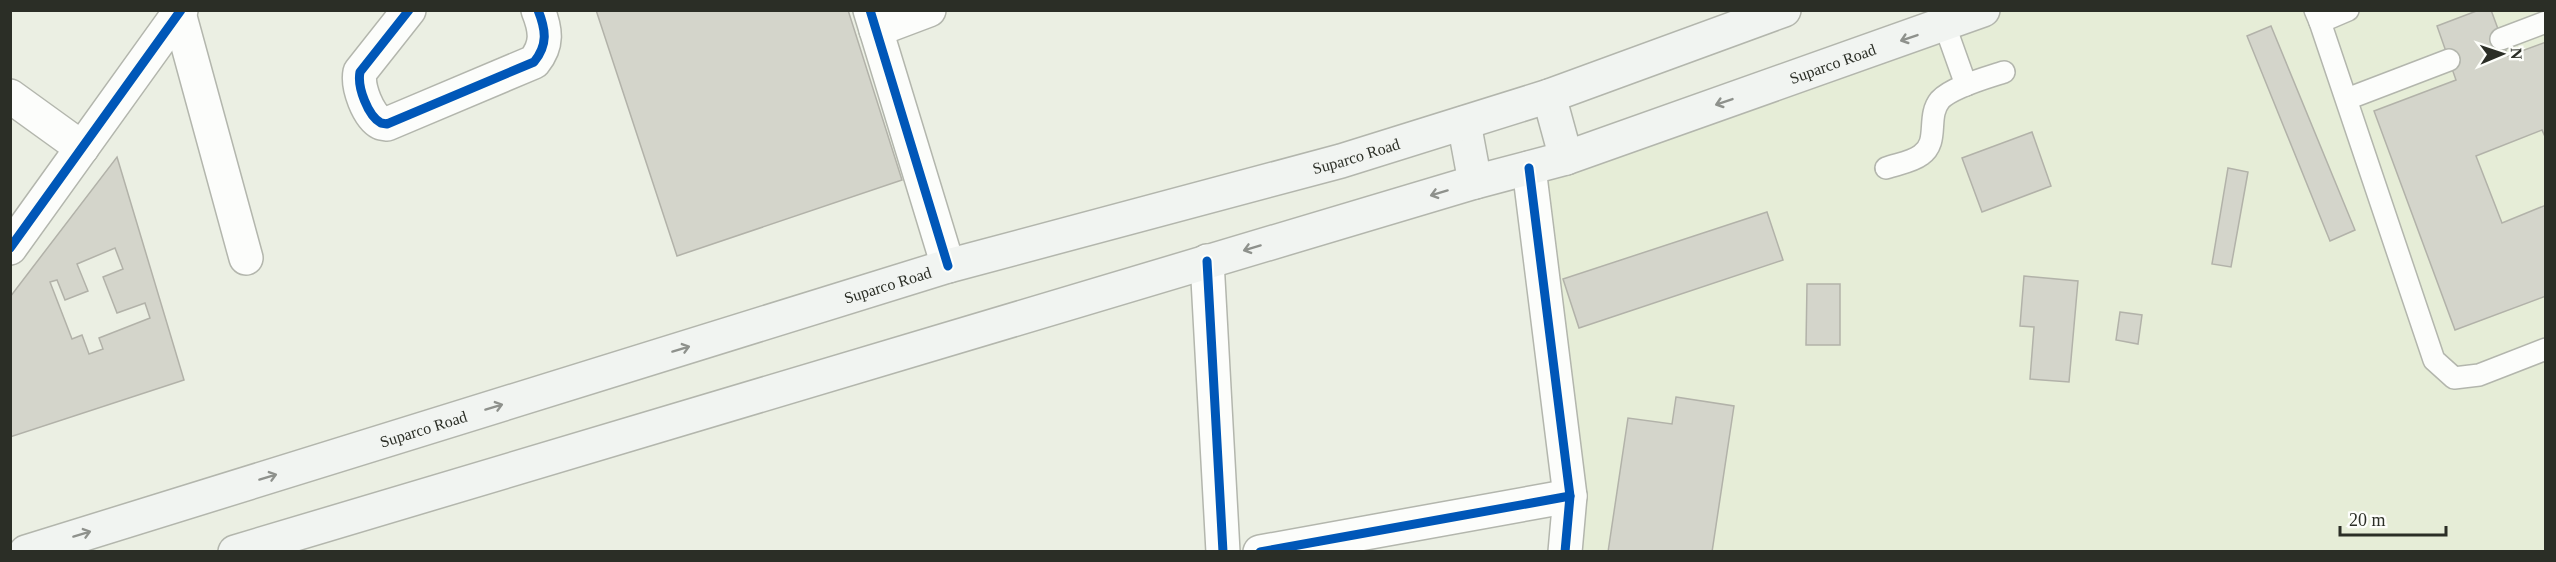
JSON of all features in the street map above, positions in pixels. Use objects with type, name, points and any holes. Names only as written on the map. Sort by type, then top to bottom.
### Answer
[{"type":"main road","name":"Suparco Road","points":[[26,552],[948,266],[1341,161],[1549,96],[1784,10]]},
{"type":"main road","name":"Suparco Road","points":[[235,552],[1208,261],[1475,182],[1566,158],[1945,26],[1983,10]]},
{"type":"main road","points":[[1549,96],[1566,158]]},
{"type":"main road","points":[[1464,123],[1475,182]]},
{"type":"street","points":[[409,10],[360,72],[359,83],[370,113],[381,123],[387,124],[534,63],[542,53],[546,39],[537,10]]},
{"type":"street","points":[[929,10],[873,20],[948,266]]},
{"type":"street","points":[[10,248],[180,12]]},
{"type":"street","points":[[180,12],[246,258]]},
{"type":"street","points":[[10,96],[82,148]]},
{"type":"street","points":[[1529,168],[1570,496],[1564,552]]},
{"type":"street","points":[[1208,261],[1223,552]]},
{"type":"street","points":[[1260,552],[1570,496]]},
{"type":"lane","points":[[2349,10],[2318,16],[2434,360],[2454,378],[2480,375],[2546,349]]},
{"type":"lane","points":[[2502,39],[2546,22]]},
{"type":"lane","points":[[1945,26],[1966,85]]},
{"type":"lane","points":[[2347,99],[2449,60]]},
{"type":"lane","points":[[1886,168],[1921,156],[1928,149],[1933,139],[1934,109],[1942,98],[1966,85],[2004,72]]},
{"type":"shaded area","points":[[1982,11],[2545,11],[2545,551],[1564,551],[1540,169]]},
{"type":"building","points":[[596,10],[848,10],[902,180],[677,256]]},
{"type":"building","points":[[2479,10],[2491,10],[2508,56],[2546,42],[2546,139],[2542,130],[2476,156],[2502,223],[2546,205],[2546,296],[2455,330],[2374,111],[2456,80],[2437,26]]},
{"type":"building","points":[[2271,26],[2355,230],[2330,241],[2247,36]]},
{"type":"building","points":[[2032,132],[2051,186],[1982,212],[1962,158]]},
{"type":"building","points":[[117,157],[184,380],[10,437],[10,297]],"holes":[[[115,248],[123,269],[103,277],[117,313],[145,303],[150,318],[99,338],[103,349],[89,354],[82,335],[72,339],[50,282],[57,280],[65,300],[88,291],[77,264]]]},
{"type":"building","points":[[2228,168],[2248,172],[2231,267],[2212,264]]},
{"type":"building","points":[[1767,212],[1783,260],[1579,328],[1563,279]]},
{"type":"building","points":[[2024,276],[2078,281],[2069,382],[2030,379],[2034,327],[2020,326]]},
{"type":"building","points":[[1807,284],[1840,284],[1840,345],[1806,345]]},
{"type":"building","points":[[2120,312],[2142,315],[2138,344],[2116,340]]},
{"type":"building","points":[[1676,397],[1734,406],[1712,552],[1608,552],[1628,418],[1672,424]]},
{"type":"cycle path","points":[[10,248],[181,10]]},
{"type":"cycle path","points":[[409,10],[360,72],[360,85],[364,100],[372,114],[381,123],[387,124],[534,62],[544,43],[543,24],[538,10]]},
{"type":"cycle path","points":[[870,10],[948,266]]},
{"type":"cycle path","points":[[1529,168],[1570,496],[1565,552]]},
{"type":"cycle path","points":[[1207,261],[1223,552]]},
{"type":"cycle path","points":[[1260,552],[1570,496]]}]
